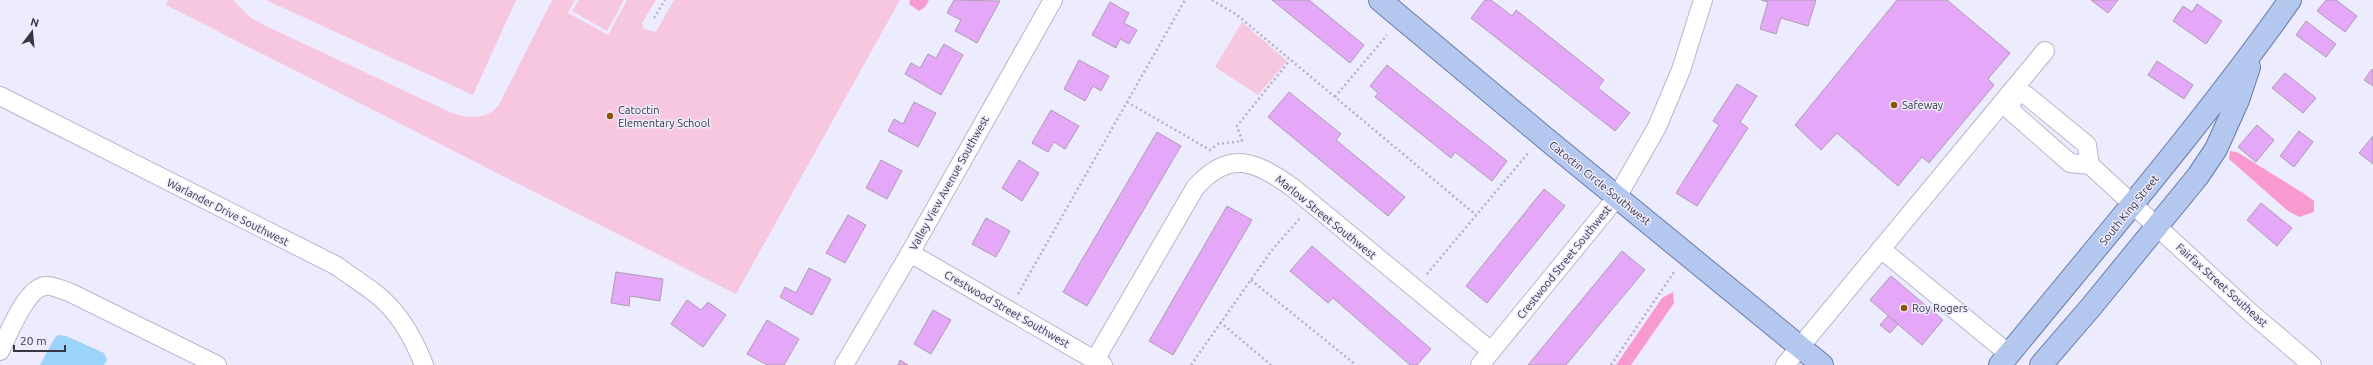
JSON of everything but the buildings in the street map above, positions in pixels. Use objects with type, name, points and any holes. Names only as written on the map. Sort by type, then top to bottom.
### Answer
[{"type":"main road","name":"Catoctin Circle Southwest","points":[[1380,0],[1822,365]]},
{"type":"main road","name":"South King Street","points":[[2004,360],[2134,205],[2254,51],[2290,0]]},
{"type":"main road","name":"South King Street","points":[[2041,365],[2184,196],[2216,149],[2238,100],[2254,51]]},
{"type":"street","name":"Valley View Avenue Southwest","points":[[844,365],[910,253],[1053,0]]},
{"type":"street","name":"Crestwood Street Southwest","points":[[1486,358],[1617,197],[1657,127],[1681,70],[1703,0]]},
{"type":"street","points":[[1785,365],[2045,52]]},
{"type":"street","points":[[2012,93],[2026,95],[2087,145],[2090,165],[2070,163],[2011,111],[2012,93]]},
{"type":"street","name":"Warlander Drive Southwest","points":[[0,96],[337,266],[382,300],[402,323],[419,352],[424,365]]},
{"type":"street","name":"Marlow Street Southwest","points":[[1099,362],[1195,188],[1208,172],[1226,165],[1248,162],[1268,170],[1292,187],[1486,358]]},
{"type":"street","name":"Fairfax Street Southeast","points":[[2090,165],[2157,227],[2312,365]]},
{"type":"street","points":[[1882,249],[2004,360]]},
{"type":"street","name":"Crestwood Street Southwest","points":[[910,253],[1099,362]]},
{"type":"street","points":[[0,351],[25,302],[39,287],[47,285],[69,292],[217,365]]},
{"type":"path","points":[[654,18],[665,0]]},
{"type":"path","points":[[1018,294],[1185,0]]},
{"type":"path","points":[[1212,0],[1237,15],[1476,215]]},
{"type":"path","points":[[1335,97],[1388,35]]},
{"type":"path","points":[[1127,102],[1210,150],[1218,144],[1242,141],[1237,126],[1290,60]]},
{"type":"path","points":[[1427,274],[1529,152]]},
{"type":"path","points":[[1192,365],[1220,322],[1272,250],[1300,217]]},
{"type":"path","points":[[1611,365],[1674,272]]},
{"type":"path","points":[[1251,280],[1356,365]]},
{"type":"path","points":[[1220,322],[1271,365]]},
{"type":"shaded area","name":"Catoctin Elementary School","points":[[168,0],[233,0],[251,18],[266,26],[452,113],[479,117],[496,109],[500,103],[552,0],[575,0],[568,13],[608,35],[627,0],[656,0],[642,23],[644,29],[656,32],[674,0],[900,0],[736,294],[166,5]]},
{"type":"shaded area","points":[[266,0],[516,0],[473,95]]},
{"type":"shaded area","points":[[579,0],[624,0],[607,31],[572,11]]},
{"type":"shaded area","points":[[910,0],[929,0],[925,7],[919,11],[909,4]]},
{"type":"shaded area","points":[[1242,22],[1287,61],[1258,95],[1215,67]]},
{"type":"shaded area","points":[[2230,151],[2237,152],[2306,195],[2314,201],[2314,212],[2299,217],[2288,211],[2229,159]]},
{"type":"shaded area","points":[[1673,292],[1674,303],[1631,365],[1616,365],[1662,298]]},
{"type":"water","points":[[58,335],[66,336],[104,353],[107,360],[104,365],[40,365],[54,339]]},
{"type":"place","name":"Safeway","points":[[1894,105]]},
{"type":"place","name":"Catoctin Elementary School","points":[[610,116]]},
{"type":"place","name":"Roy Rogers","points":[[1904,308]]}]
